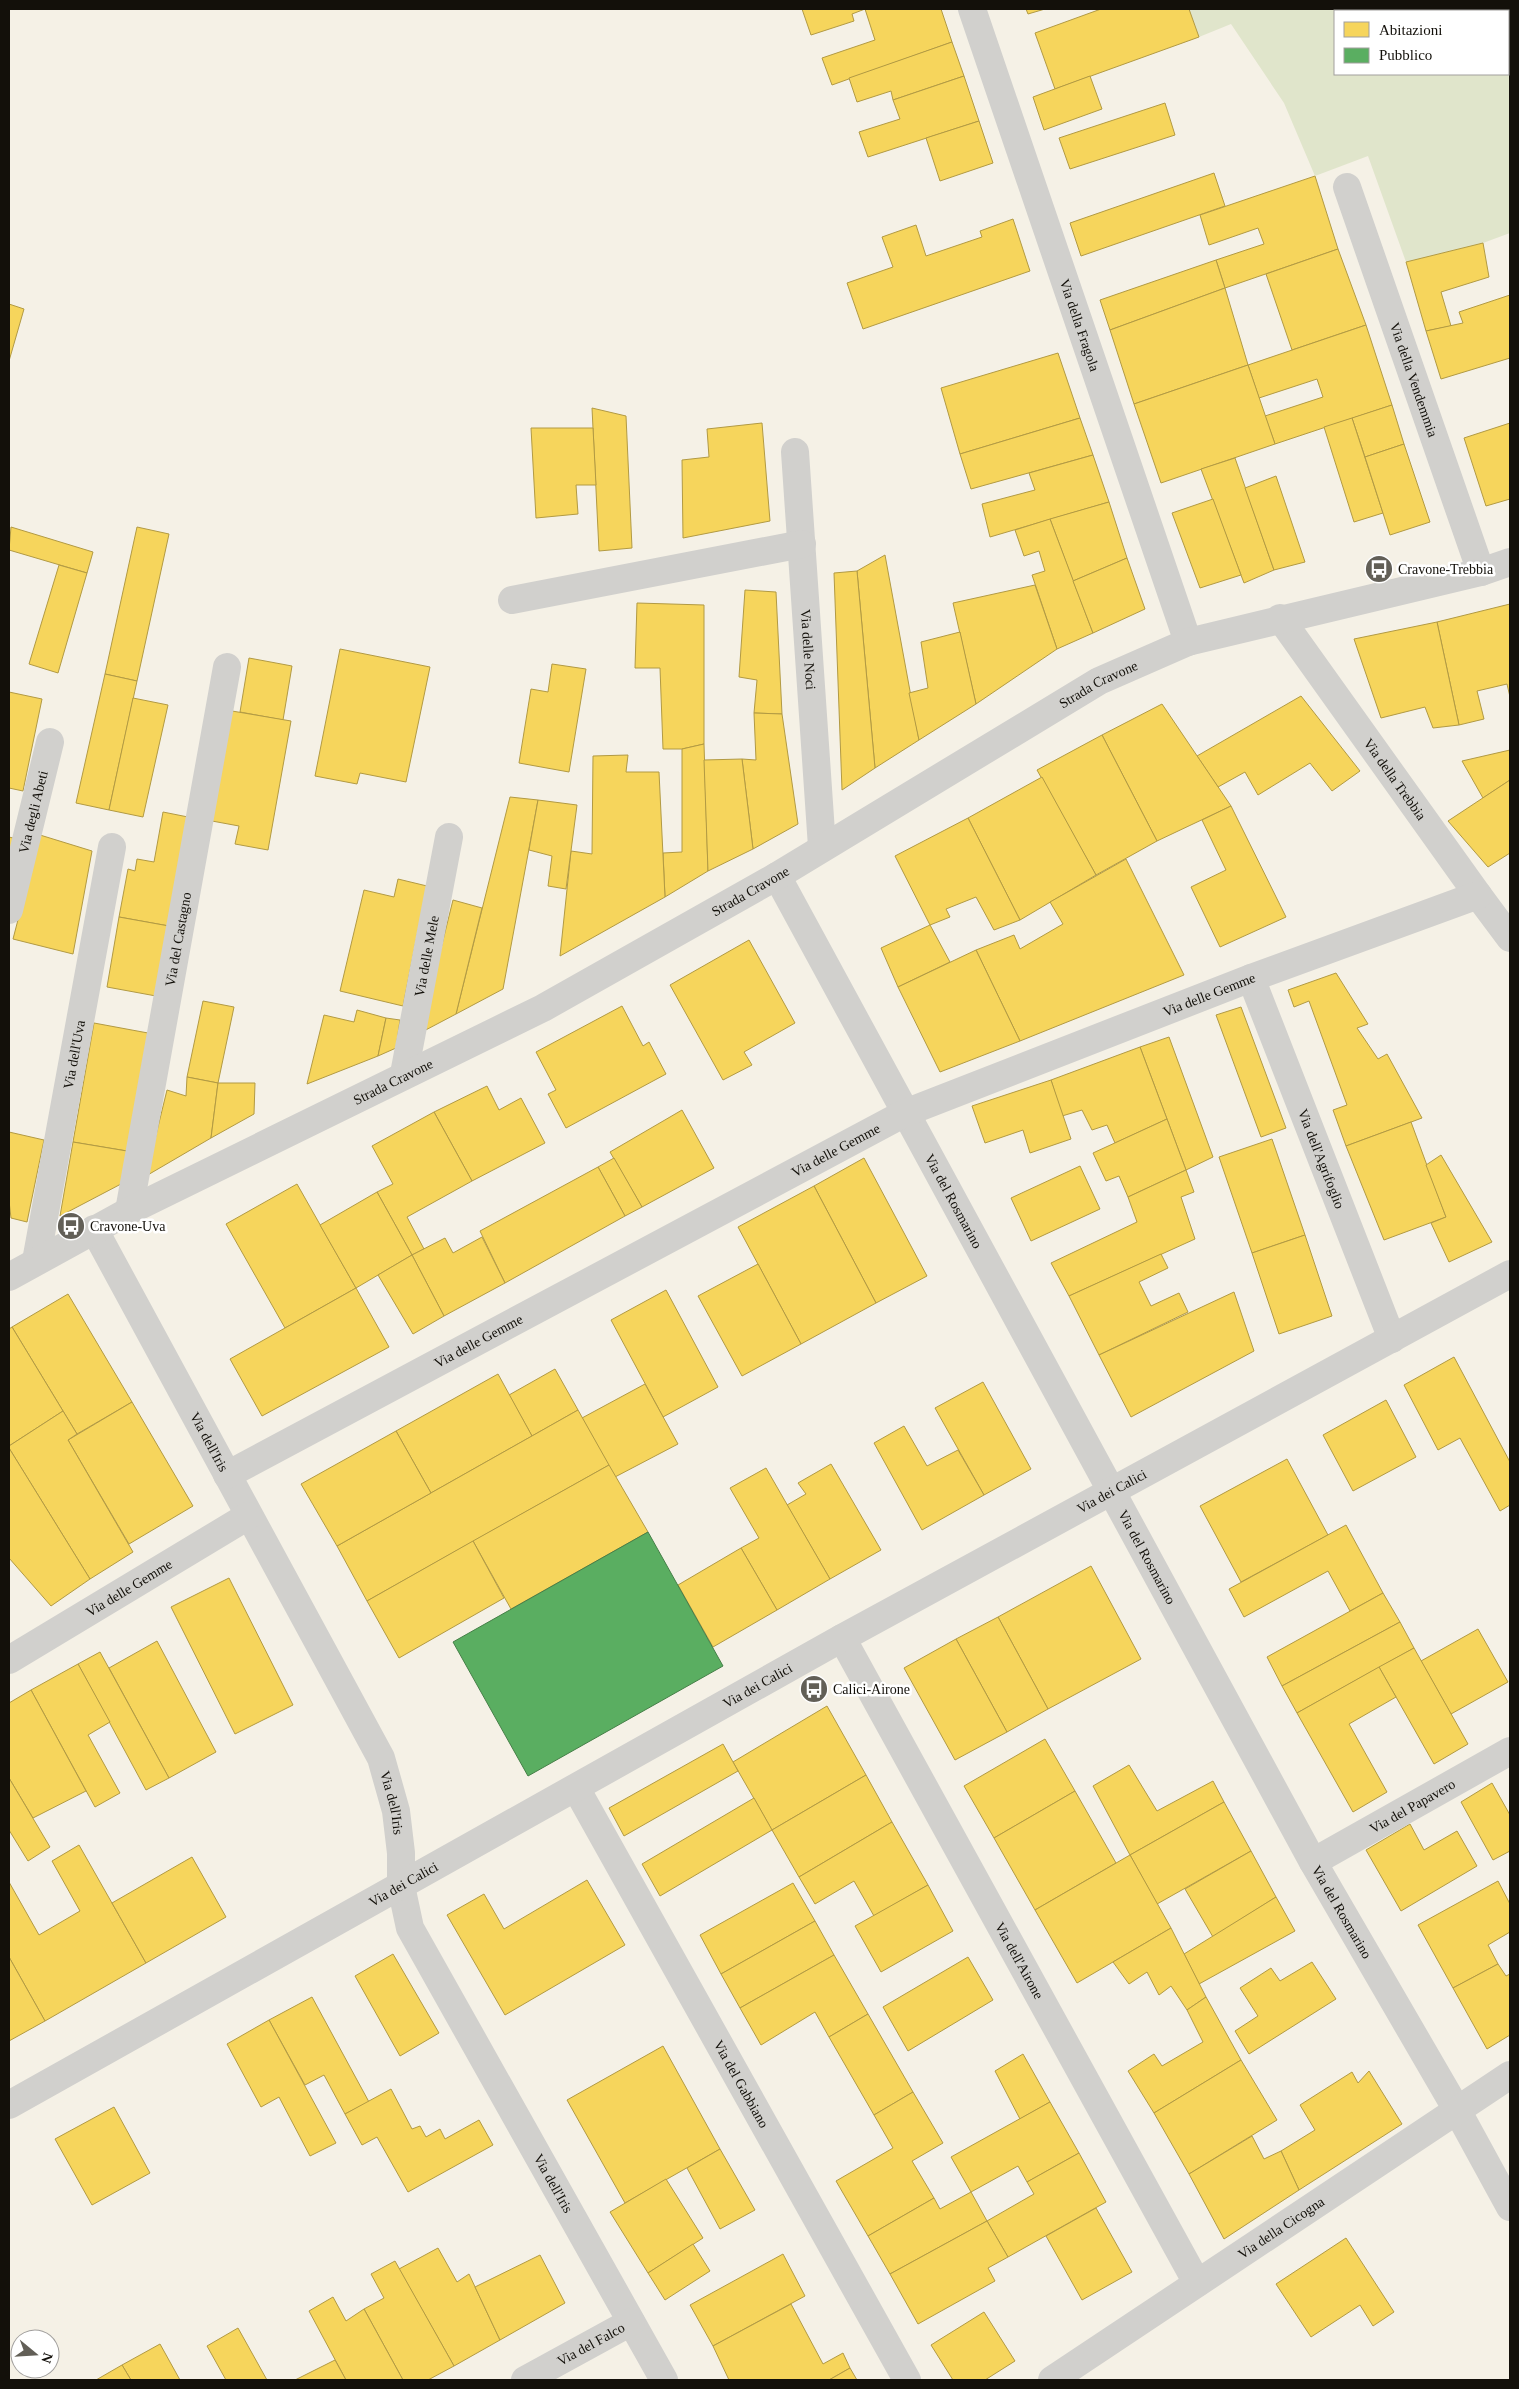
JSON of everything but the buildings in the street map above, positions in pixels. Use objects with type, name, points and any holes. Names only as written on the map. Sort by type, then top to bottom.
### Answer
[{"type":"street","name":"Via della Fragola","points":[[972,9],[1188,642]]},
{"type":"street","name":"Via della Vendemmia","points":[[1347,186],[1481,572]]},
{"type":"street","name":"Via delle Noci","points":[[796,452],[822,847]]},
{"type":"street","points":[[512,600],[802,544]]},
{"type":"street","name":"Strada Cravone","points":[[9,1277],[129,1211],[404,1074],[543,1008],[777,876],[822,847],[1100,682],[1188,642],[1280,618],[1481,572],[1510,562]]},
{"type":"street","name":"Via della Trebbia","points":[[1280,618],[1510,938]]},
{"type":"street","name":"Via del Castagno","points":[[129,1211],[227,667]]},
{"type":"street","name":"Via degli Abeti","points":[[9,910],[50,742]]},
{"type":"street","name":"Via delle Mele","points":[[404,1074],[449,837]]},
{"type":"street","name":"Via dell'Uva","points":[[36,1261],[112,847]]},
{"type":"street","name":"Via del Rosmarino","points":[[777,876],[1313,1862],[1457,2110],[1510,2207]]},
{"type":"street","name":"Via delle Gemme","points":[[227,1475],[905,1113],[1251,978],[1478,895]]},
{"type":"street","name":"Via dell'Agrifoglio","points":[[1251,978],[1392,1339]]},
{"type":"street","name":"Via dell'Iris","points":[[94,1229],[248,1516],[381,1758],[396,1811],[401,1853],[401,1886],[410,1928],[664,2380]]},
{"type":"street","name":"Via dei Calici","points":[[9,2105],[842,1638],[1510,1274]]},
{"type":"street","name":"Via delle Gemme","points":[[9,1660],[248,1516]]},
{"type":"street","name":"Via dell'Airone","points":[[842,1638],[1197,2283]]},
{"type":"street","name":"Via del Papavero","points":[[1313,1862],[1510,1751]]},
{"type":"street","name":"Via del Gabbiano","points":[[576,1788],[907,2380]]},
{"type":"street","name":"Via della Cicogna","points":[[1052,2380],[1510,2075]]},
{"type":"street","name":"Via del Falco","points":[[525,2380],[631,2322]]},
{"type":"green space","points":[[1189,9],[1510,9],[1510,233],[1483,243],[1406,262],[1368,156],[1315,176],[1284,103],[1231,24],[1199,37]]},
{"type":"place","name":"Cravone-Trebbia","points":[[1379,569]]},
{"type":"place","name":"Cravone-Uva","points":[[71,1226]]},
{"type":"place","name":"Calici-Airone","points":[[814,1689]]}]
